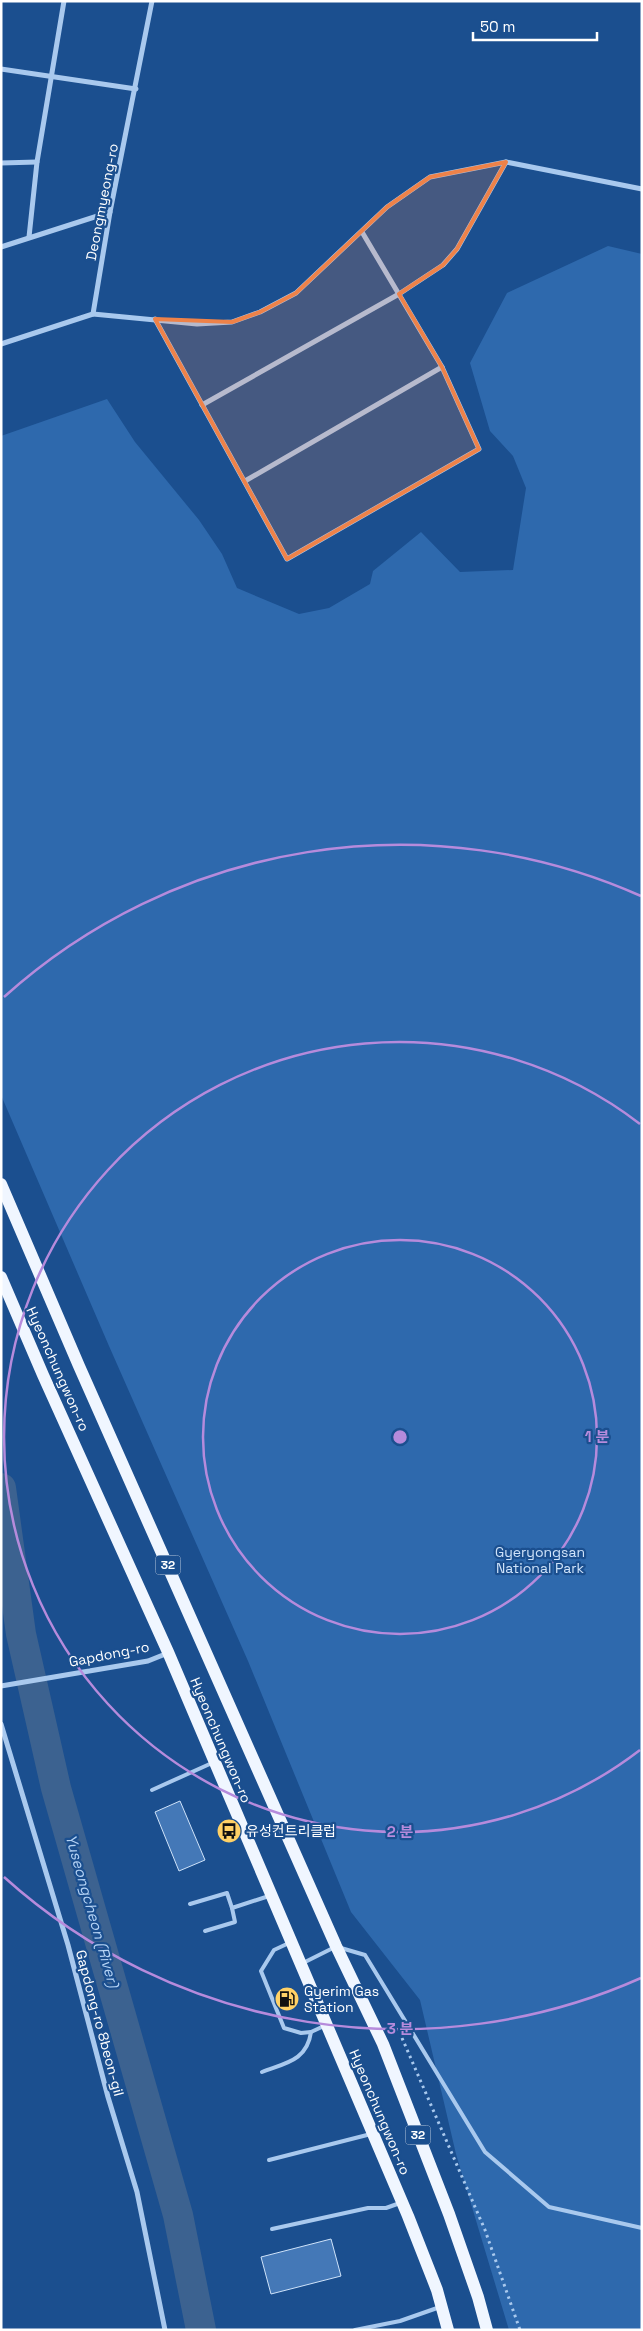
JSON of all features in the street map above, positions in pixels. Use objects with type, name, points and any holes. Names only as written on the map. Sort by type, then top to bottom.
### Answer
[{"type":"main road","name":"Hyeonchungwon-ro","points":[[1,1184],[79,1366],[336,1946],[383,2044],[449,2214],[478,2297],[487,2330]]},
{"type":"main road","name":"Hyeonchungwon-ro","points":[[1,1276],[43,1375],[168,1652],[402,2202],[442,2306],[448,2330]]},
{"type":"street","points":[[29,237],[37,162],[64,1]]},
{"type":"street","name":"Deongmyeong-ro","points":[[93,314],[110,212],[152,1]]},
{"type":"street","points":[[1,69],[136,89]]},
{"type":"street","points":[[1,163],[37,162]]},
{"type":"street","points":[[202,405],[399,294],[443,265],[457,249],[506,162]]},
{"type":"street","points":[[1,344],[93,314],[197,324],[232,322],[260,312],[296,293],[387,207],[430,177],[506,162],[642,189]]},
{"type":"street","points":[[1,246],[110,212]]},
{"type":"street","points":[[155,319],[287,559],[479,449],[442,367],[362,232]]},
{"type":"street","points":[[245,481],[442,367]]},
{"type":"street","name":"Gapdong-ro","points":[[1,1686],[148,1660],[168,1652]]},
{"type":"street","name":"Gapdong-ro 8beon-gil","points":[[1,1724],[68,1945],[108,2097],[136,2192],[165,2330]]},
{"type":"lane","points":[[152,1790],[214,1762]]},
{"type":"lane","points":[[190,1904],[227,1893],[235,1922],[205,1931]]},
{"type":"lane","points":[[232,1908],[271,1896]]},
{"type":"lane","points":[[291,1942],[274,1950],[261,1971],[284,2028],[301,2033],[311,2032],[326,2026]]},
{"type":"lane","points":[[300,1964],[336,1946],[365,1955],[486,2152],[549,2208],[642,2228]]},
{"type":"lane","points":[[262,2072],[298,2059],[309,2044],[311,2032]]},
{"type":"lane","points":[[269,2160],[373,2134]]},
{"type":"lane","points":[[272,2229],[368,2208],[386,2208],[402,2202]]},
{"type":"lane","points":[[355,2330],[400,2320],[442,2306]]},
{"type":"path","points":[[402,2037],[484,2230],[520,2330]]},
{"type":"highlighted area","points":[[506,162],[457,249],[443,265],[399,294],[442,367],[479,449],[287,559],[155,319],[232,322],[260,312],[296,293],[387,207],[430,177]]},
{"type":"green space","name":"Gyeryongsan National Park","points":[[608,246],[642,254],[642,2330],[509,2330],[456,2154],[420,2000],[351,1912],[248,1661],[1,1095],[1,436],[107,399],[135,442],[199,520],[222,554],[237,588],[299,614],[329,608],[370,584],[373,571],[421,532],[460,572],[513,570],[526,488],[513,456],[490,431],[470,363],[507,293]]},
{"type":"building","points":[[180,1801],[205,1860],[179,1871],[155,1812]]},
{"type":"building","points":[[331,2239],[341,2276],[271,2294],[261,2257]]},
{"type":"waterway","name":"Yuseongcheon (River)","points":[[1,1488],[21,1634],[56,1788],[178,2215],[201,2330]]},
{"type":"place","name":"유성컨트리클럽","points":[[229,1831]]},
{"type":"place","name":"Gyerim Gas Station","points":[[287,1999]]}]
